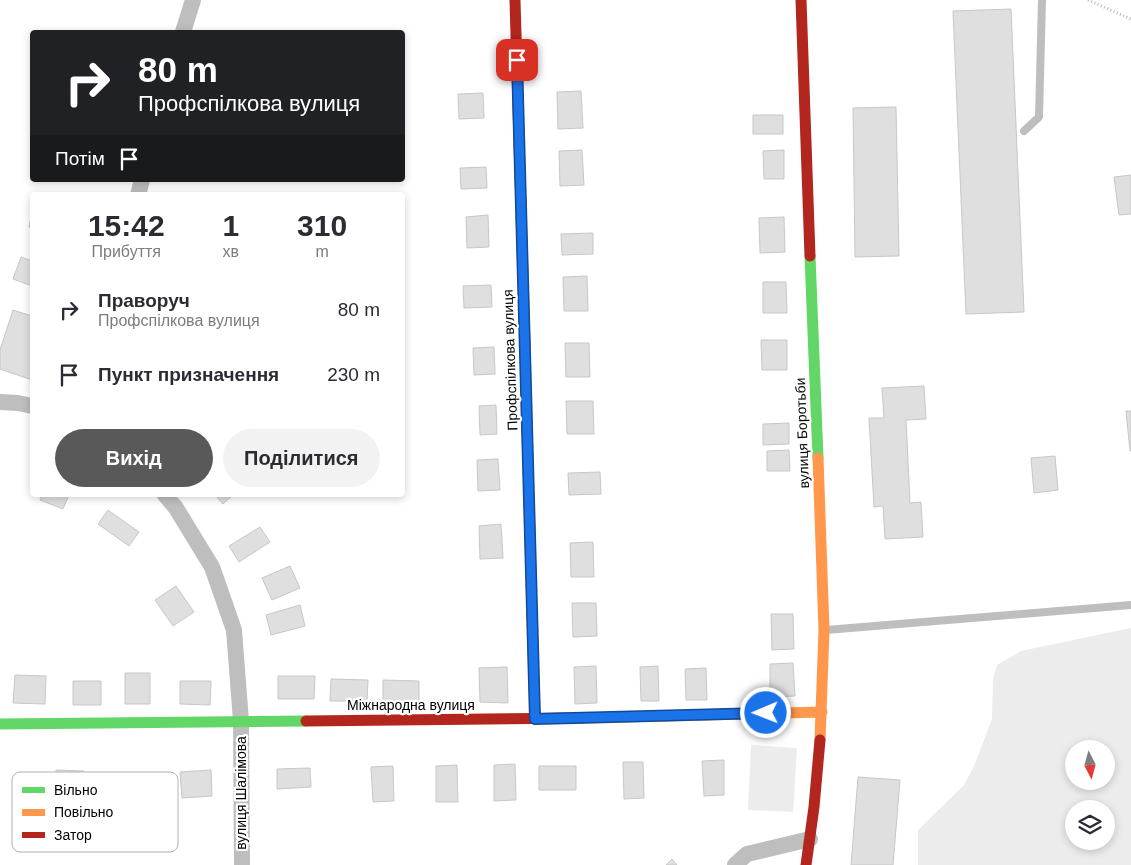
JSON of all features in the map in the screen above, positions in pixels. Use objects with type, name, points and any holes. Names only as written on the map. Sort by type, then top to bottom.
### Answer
[{"type":"street","points":[[185,30],[193,0]]},
{"type":"street","name":"Профспілкова вулиця","points":[[516,0],[535,719]]},
{"type":"street","name":"вулиця Боротьби","points":[[800,0],[824,630],[822,712],[806,865]]},
{"type":"street","points":[[0,402],[30,406]]},
{"type":"street","name":"вулиця Шалімова","points":[[167,497],[176,508],[212,567],[234,630],[241,721],[242,865]]},
{"type":"street","name":"Міжнародна вулиця","points":[[0,724],[535,719],[822,712]]},
{"type":"street","points":[[735,865],[746,854],[810,839]]},
{"type":"lane","points":[[1024,131],[1039,117],[1042,0]]},
{"type":"lane","points":[[824,630],[1131,605]]},
{"type":"path","points":[[1088,0],[1131,18]]},
{"type":"shaded area","points":[[1131,628],[1131,865],[918,865],[918,830],[964,785],[974,766],[992,719],[993,679],[997,665],[1021,651]]},
{"type":"shaded area","points":[[751,745],[797,748],[793,812],[748,810]]},
{"type":"building","points":[[1011,9],[1024,312],[966,314],[953,11]]},
{"type":"building","points":[[581,91],[583,128],[558,129],[557,92]]},
{"type":"building","points":[[483,93],[484,118],[459,119],[458,94]]},
{"type":"building","points":[[896,107],[899,256],[855,257],[853,108]]},
{"type":"building","points":[[753,115],[783,115],[783,134],[753,134]]},
{"type":"building","points":[[582,150],[584,185],[560,186],[559,151]]},
{"type":"building","points":[[784,150],[784,179],[764,179],[763,151]]},
{"type":"building","points":[[486,167],[487,188],[461,189],[460,168]]},
{"type":"building","points":[[1131,175],[1131,214],[1119,215],[1114,177]]},
{"type":"building","points":[[488,215],[489,247],[467,248],[466,217]]},
{"type":"building","points":[[784,217],[785,252],[760,253],[759,218]]},
{"type":"building","points":[[593,233],[593,254],[562,255],[561,234]]},
{"type":"building","points":[[21,257],[30,260],[30,285],[13,279]]},
{"type":"building","points":[[587,276],[588,311],[564,311],[563,277]]},
{"type":"building","points":[[763,282],[786,282],[787,313],[763,313]]},
{"type":"building","points":[[491,285],[492,307],[464,308],[463,286]]},
{"type":"building","points":[[13,310],[30,315],[30,379],[0,369],[0,350]]},
{"type":"building","points":[[761,340],[787,340],[787,370],[762,370]]},
{"type":"building","points":[[565,343],[589,343],[590,377],[566,377]]},
{"type":"building","points":[[494,347],[495,374],[474,375],[473,348]]},
{"type":"building","points":[[924,386],[926,419],[906,420],[910,503],[921,502],[923,537],[885,539],[883,506],[874,507],[869,418],[884,418],[882,388]]},
{"type":"building","points":[[566,401],[593,401],[594,434],[567,434]]},
{"type":"building","points":[[496,405],[497,434],[480,435],[479,406]]},
{"type":"building","points":[[1126,411],[1131,411],[1131,451],[1130,451]]},
{"type":"building","points":[[789,423],[789,444],[763,445],[763,424]]},
{"type":"building","points":[[789,450],[790,471],[767,471],[767,451]]},
{"type":"building","points":[[1055,456],[1058,490],[1034,493],[1031,458]]},
{"type":"building","points":[[498,459],[500,490],[478,491],[477,460]]},
{"type":"building","points":[[600,472],[601,494],[569,495],[568,473]]},
{"type":"building","points":[[41,497],[68,497],[63,509],[40,500]]},
{"type":"building","points":[[217,497],[231,497],[223,504]]},
{"type":"building","points":[[108,510],[139,532],[129,546],[98,524]]},
{"type":"building","points":[[501,524],[503,558],[480,559],[479,526]]},
{"type":"building","points":[[260,527],[270,542],[239,562],[229,546]]},
{"type":"building","points":[[593,542],[594,577],[571,577],[570,543]]},
{"type":"building","points":[[290,566],[300,588],[272,600],[262,578]]},
{"type":"building","points":[[176,586],[194,612],[173,626],[155,600]]},
{"type":"building","points":[[572,603],[596,603],[597,636],[573,637]]},
{"type":"building","points":[[300,605],[305,626],[271,635],[266,615]]},
{"type":"building","points":[[771,614],[793,614],[794,649],[772,650]]},
{"type":"building","points":[[793,663],[795,696],[770,697],[770,664]]},
{"type":"building","points":[[596,666],[597,703],[575,704],[574,667]]},
{"type":"building","points":[[658,666],[659,701],[641,701],[640,667]]},
{"type":"building","points":[[507,667],[508,703],[480,702],[479,668]]},
{"type":"building","points":[[706,668],[707,700],[686,700],[685,669]]},
{"type":"building","points":[[125,673],[150,673],[150,704],[125,704]]},
{"type":"building","points":[[15,675],[46,676],[45,704],[13,703]]},
{"type":"building","points":[[278,676],[315,676],[314,699],[278,699]]},
{"type":"building","points":[[331,679],[368,680],[367,701],[330,701]]},
{"type":"building","points":[[383,680],[419,681],[419,701],[383,701]]},
{"type":"building","points":[[73,681],[101,681],[101,705],[73,705]]},
{"type":"building","points":[[180,681],[211,681],[210,705],[180,704]]},
{"type":"building","points":[[724,760],[724,795],[704,796],[702,761]]},
{"type":"building","points":[[623,762],[643,762],[644,798],[624,799]]},
{"type":"building","points":[[515,764],[516,800],[494,801],[494,765]]},
{"type":"building","points":[[457,765],[458,802],[436,802],[436,766]]},
{"type":"building","points":[[393,766],[394,801],[373,802],[371,767]]},
{"type":"building","points":[[539,766],[576,766],[576,790],[539,790]]},
{"type":"building","points":[[310,768],[311,787],[277,789],[277,769]]},
{"type":"building","points":[[56,770],[84,771],[84,772],[56,772]]},
{"type":"building","points":[[211,770],[212,796],[182,798],[180,772]]},
{"type":"building","points":[[858,777],[900,780],[893,865],[851,865]]},
{"type":"building","points":[[672,859],[677,865],[666,865]]},
{"type":"traffic: fast","points":[[810,256],[818,458]]},
{"type":"traffic: fast","points":[[533,652],[535,719]]},
{"type":"traffic: fast","points":[[0,724],[306,721]]},
{"type":"traffic: slow","points":[[525,348],[533,652]]},
{"type":"traffic: slow","points":[[818,458],[824,630],[820,740]]},
{"type":"traffic: slow","points":[[582,718],[822,712]]},
{"type":"traffic: jam","points":[[515,0],[525,348]]},
{"type":"traffic: jam","points":[[801,0],[810,256]]},
{"type":"traffic: jam","points":[[306,721],[582,718]]},
{"type":"traffic: jam","points":[[806,865],[820,740]]},
{"type":"route","points":[[517,60],[535,719],[766,713]]}]
